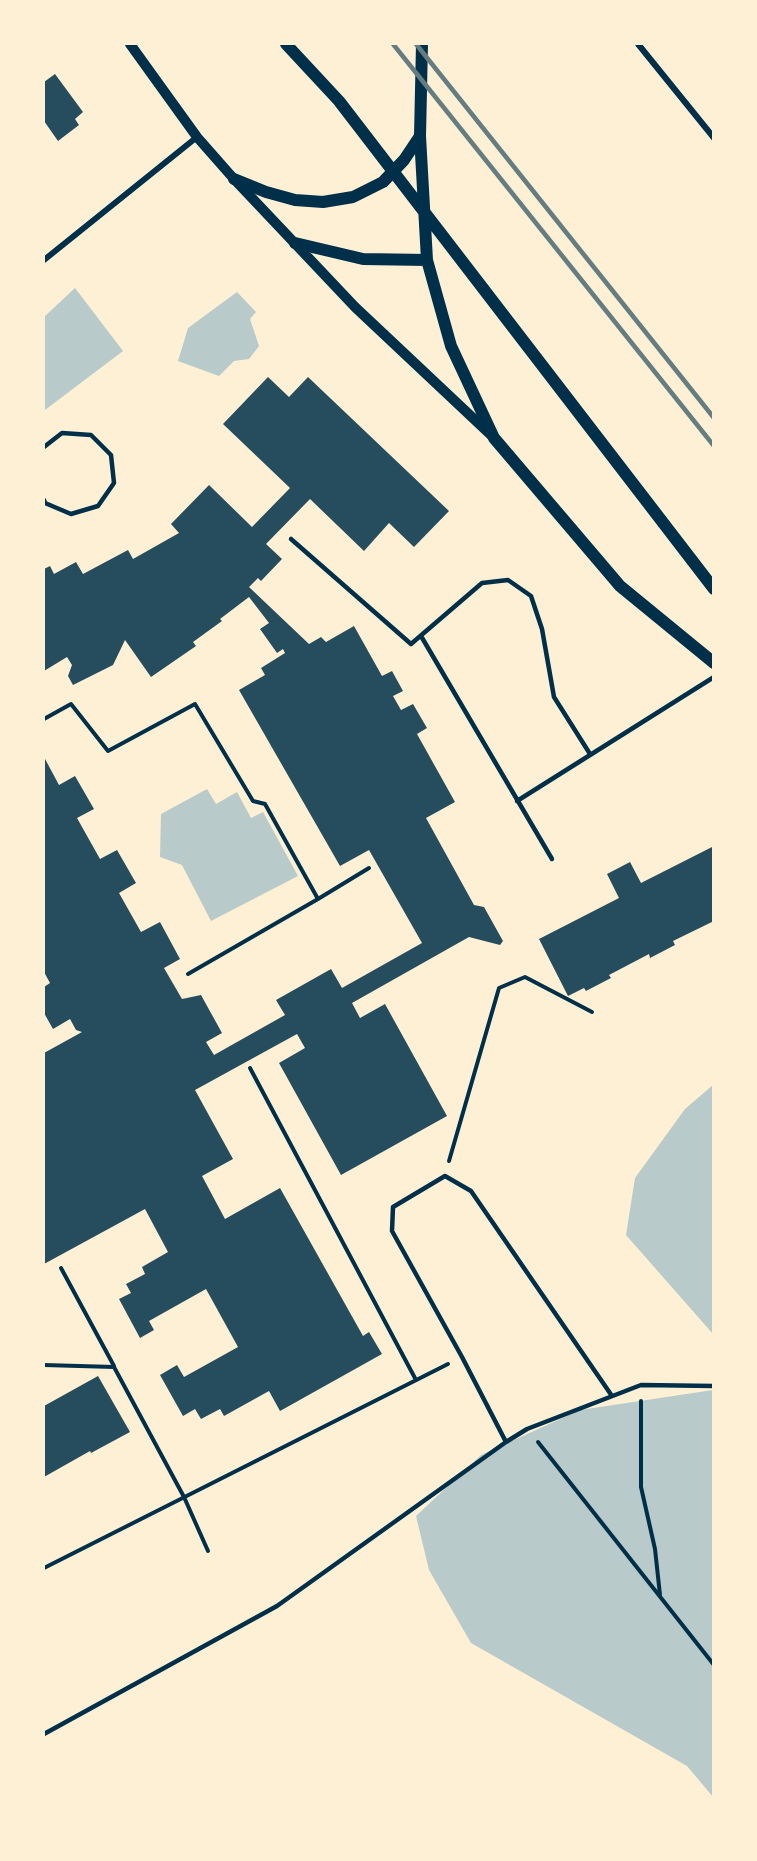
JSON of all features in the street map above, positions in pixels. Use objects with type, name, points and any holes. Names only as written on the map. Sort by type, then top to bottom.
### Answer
[{"type":"main road","points":[[285,44],[339,100],[714,589]]},
{"type":"main road","points":[[422,44],[420,136],[427,260],[451,345],[494,438],[620,586],[714,663]]},
{"type":"main road","points":[[234,179],[266,192],[296,200],[323,202],[353,197],[383,182],[404,160],[420,136]]},
{"type":"main road","points":[[295,243],[363,260],[427,260]]},
{"type":"street","points":[[130,44],[197,137],[234,179],[355,308],[494,438]]},
{"type":"street","points":[[638,44],[714,138]]},
{"type":"street","points":[[44,260],[197,137]]},
{"type":"lane","points":[[44,447],[62,434],[91,435],[111,455],[114,483],[98,506],[71,514],[44,500]]},
{"type":"lane","points":[[291,539],[411,644],[482,583],[508,580],[524,590],[531,596],[542,628],[554,697],[591,754]]},
{"type":"lane","points":[[421,636],[552,859]]},
{"type":"lane","points":[[517,801],[714,677]]},
{"type":"lane","points":[[506,1442],[392,1231],[393,1207],[445,1176],[471,1191],[612,1396]]},
{"type":"lane","points":[[44,1734],[277,1606],[506,1442],[528,1429],[641,1385],[714,1386]]},
{"type":"path","points":[[44,719],[71,704],[108,751],[195,704],[253,801],[265,804],[318,899]]},
{"type":"path","points":[[188,974],[369,868]]},
{"type":"path","points":[[445,1176],[499,988],[525,977],[592,1012]]},
{"type":"path","points":[[250,1068],[416,1380]]},
{"type":"path","points":[[61,1268],[184,1497],[208,1551]]},
{"type":"path","points":[[44,1568],[462,1357]]},
{"type":"path","points":[[44,1365],[114,1367]]},
{"type":"path","points":[[641,1385],[641,1487],[655,1549],[661,1598]]},
{"type":"path","points":[[528,1429],[714,1665]]},
{"type":"shaded area","points":[[75,288],[123,351],[45,410],[44,317]]},
{"type":"shaded area","points":[[237,292],[256,312],[250,319],[259,346],[249,359],[234,361],[219,376],[178,361],[188,328]]},
{"type":"shaded area","points":[[207,789],[216,804],[237,792],[251,818],[263,812],[298,876],[211,921],[182,865],[160,857],[161,814]]},
{"type":"shaded area","points":[[713,1085],[713,1334],[626,1235],[635,1178],[685,1109]]},
{"type":"shaded area","points":[[713,1390],[713,1797],[687,1766],[471,1643],[429,1570],[416,1516],[481,1455],[580,1410]]},
{"type":"building","points":[[55,74],[83,112],[75,119],[79,125],[58,141],[44,121],[44,82]]},
{"type":"building","points":[[268,377],[289,397],[308,377],[449,511],[414,547],[389,523],[364,551],[310,499],[266,544],[282,559],[261,581],[258,578],[249,587],[309,644],[321,637],[326,642],[354,626],[382,676],[392,671],[403,691],[393,696],[401,710],[413,704],[427,728],[417,734],[455,802],[426,818],[474,905],[484,907],[503,941],[500,945],[469,937],[352,1003],[360,1018],[385,1004],[447,1116],[341,1175],[279,1063],[305,1048],[297,1034],[195,1090],[233,1159],[202,1176],[225,1219],[280,1188],[363,1336],[369,1332],[382,1354],[280,1411],[269,1391],[224,1416],[220,1409],[201,1419],[195,1409],[183,1416],[160,1375],[177,1365],[184,1377],[238,1347],[206,1289],[149,1321],[154,1330],[140,1338],[119,1299],[131,1293],[126,1284],[145,1274],[142,1267],[168,1252],[145,1209],[44,1264],[44,1053],[82,1032],[76,1030],[70,1019],[53,1029],[44,1013],[44,987],[50,983],[44,972],[44,757],[59,785],[75,776],[94,809],[77,818],[100,859],[117,850],[136,883],[119,893],[141,932],[160,922],[180,959],[164,968],[182,999],[201,995],[222,1033],[206,1042],[214,1055],[285,1015],[276,1000],[331,969],[342,988],[422,943],[369,850],[340,866],[239,690],[265,675],[261,668],[285,653],[283,649],[277,653],[260,629],[269,623],[249,597],[193,642],[196,646],[151,677],[125,640],[113,665],[73,685],[68,676],[72,665],[67,657],[44,671],[44,569],[50,566],[54,574],[76,562],[83,574],[128,550],[133,559],[179,533],[171,524],[209,485],[252,527],[290,488],[223,424]]},
{"type":"building","points":[[714,846],[714,921],[673,941],[675,945],[650,958],[649,954],[609,975],[611,978],[586,991],[584,988],[568,996],[539,939],[619,898],[607,874],[630,862],[641,883]]},
{"type":"building","points":[[98,1376],[130,1432],[44,1477],[44,1406]]},
{"type":"railway","points":[[393,44],[714,446]]},
{"type":"railway","points":[[416,44],[714,418]]}]
